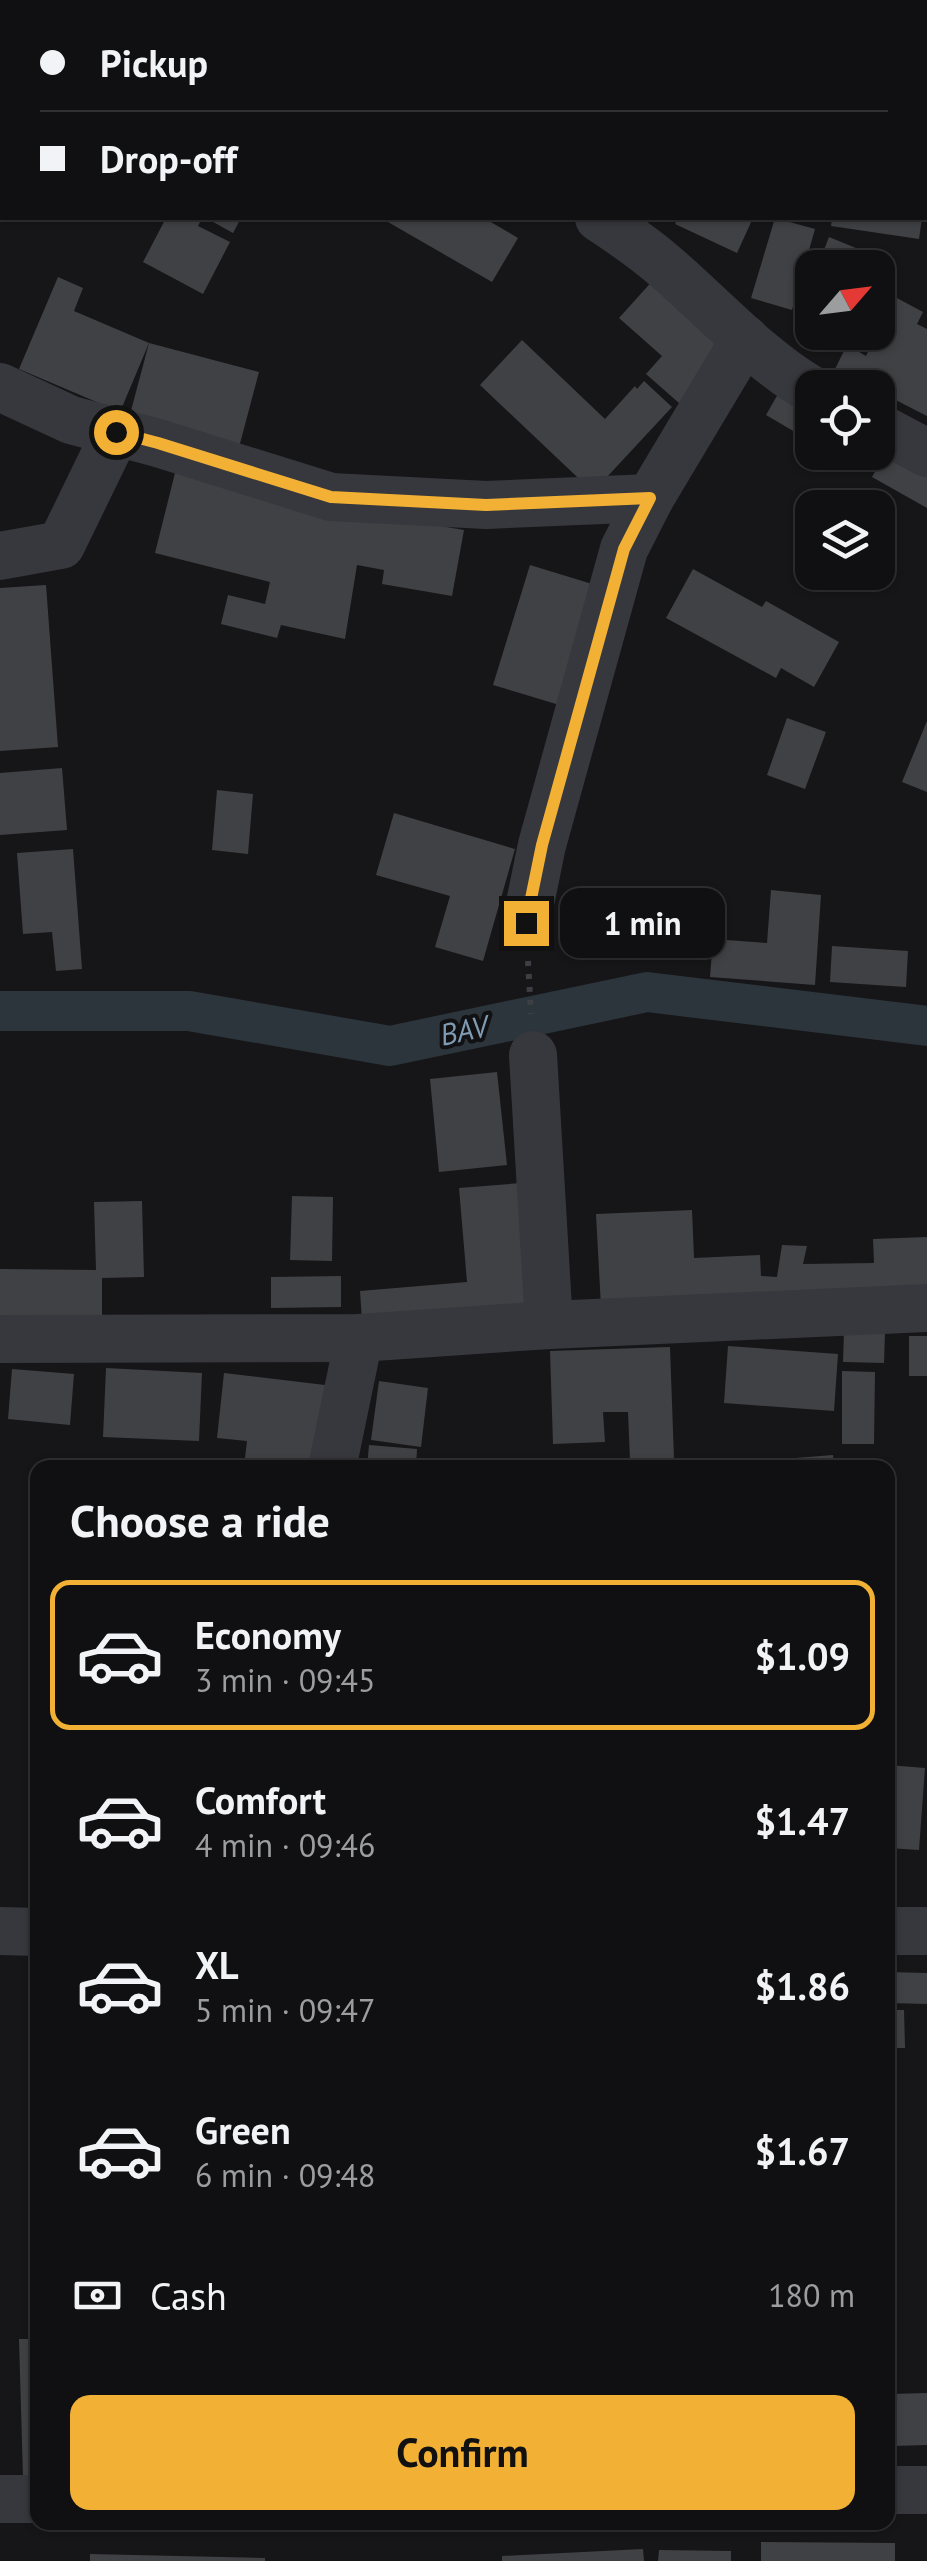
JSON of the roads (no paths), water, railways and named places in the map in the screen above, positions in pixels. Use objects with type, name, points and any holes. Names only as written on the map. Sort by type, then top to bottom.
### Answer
[{"type":"street","points":[[602,220],[665,266],[795,379]]},
{"type":"street","points":[[526,923],[542,845],[624,549],[650,498],[746,339]]},
{"type":"street","points":[[0,387],[71,420],[331,497],[486,505],[650,498]]},
{"type":"street","points":[[0,556],[61,544],[116,432]]},
{"type":"street","points":[[895,436],[927,453]]},
{"type":"street","points":[[533,1055],[549,1325]]},
{"type":"street","points":[[0,1340],[358,1338],[927,1308]]},
{"type":"street","points":[[334,1460],[358,1338]]},
{"type":"street","points":[[0,1931],[30,1932]]},
{"type":"street","points":[[895,1931],[927,1931]]},
{"type":"street","points":[[895,2490],[927,2490]]},
{"type":"street","points":[[0,2499],[30,2499]]},
{"type":"waterway","name":"BAV","points":[[0,1011],[189,1011],[390,1046],[647,992],[927,1026]]}]
